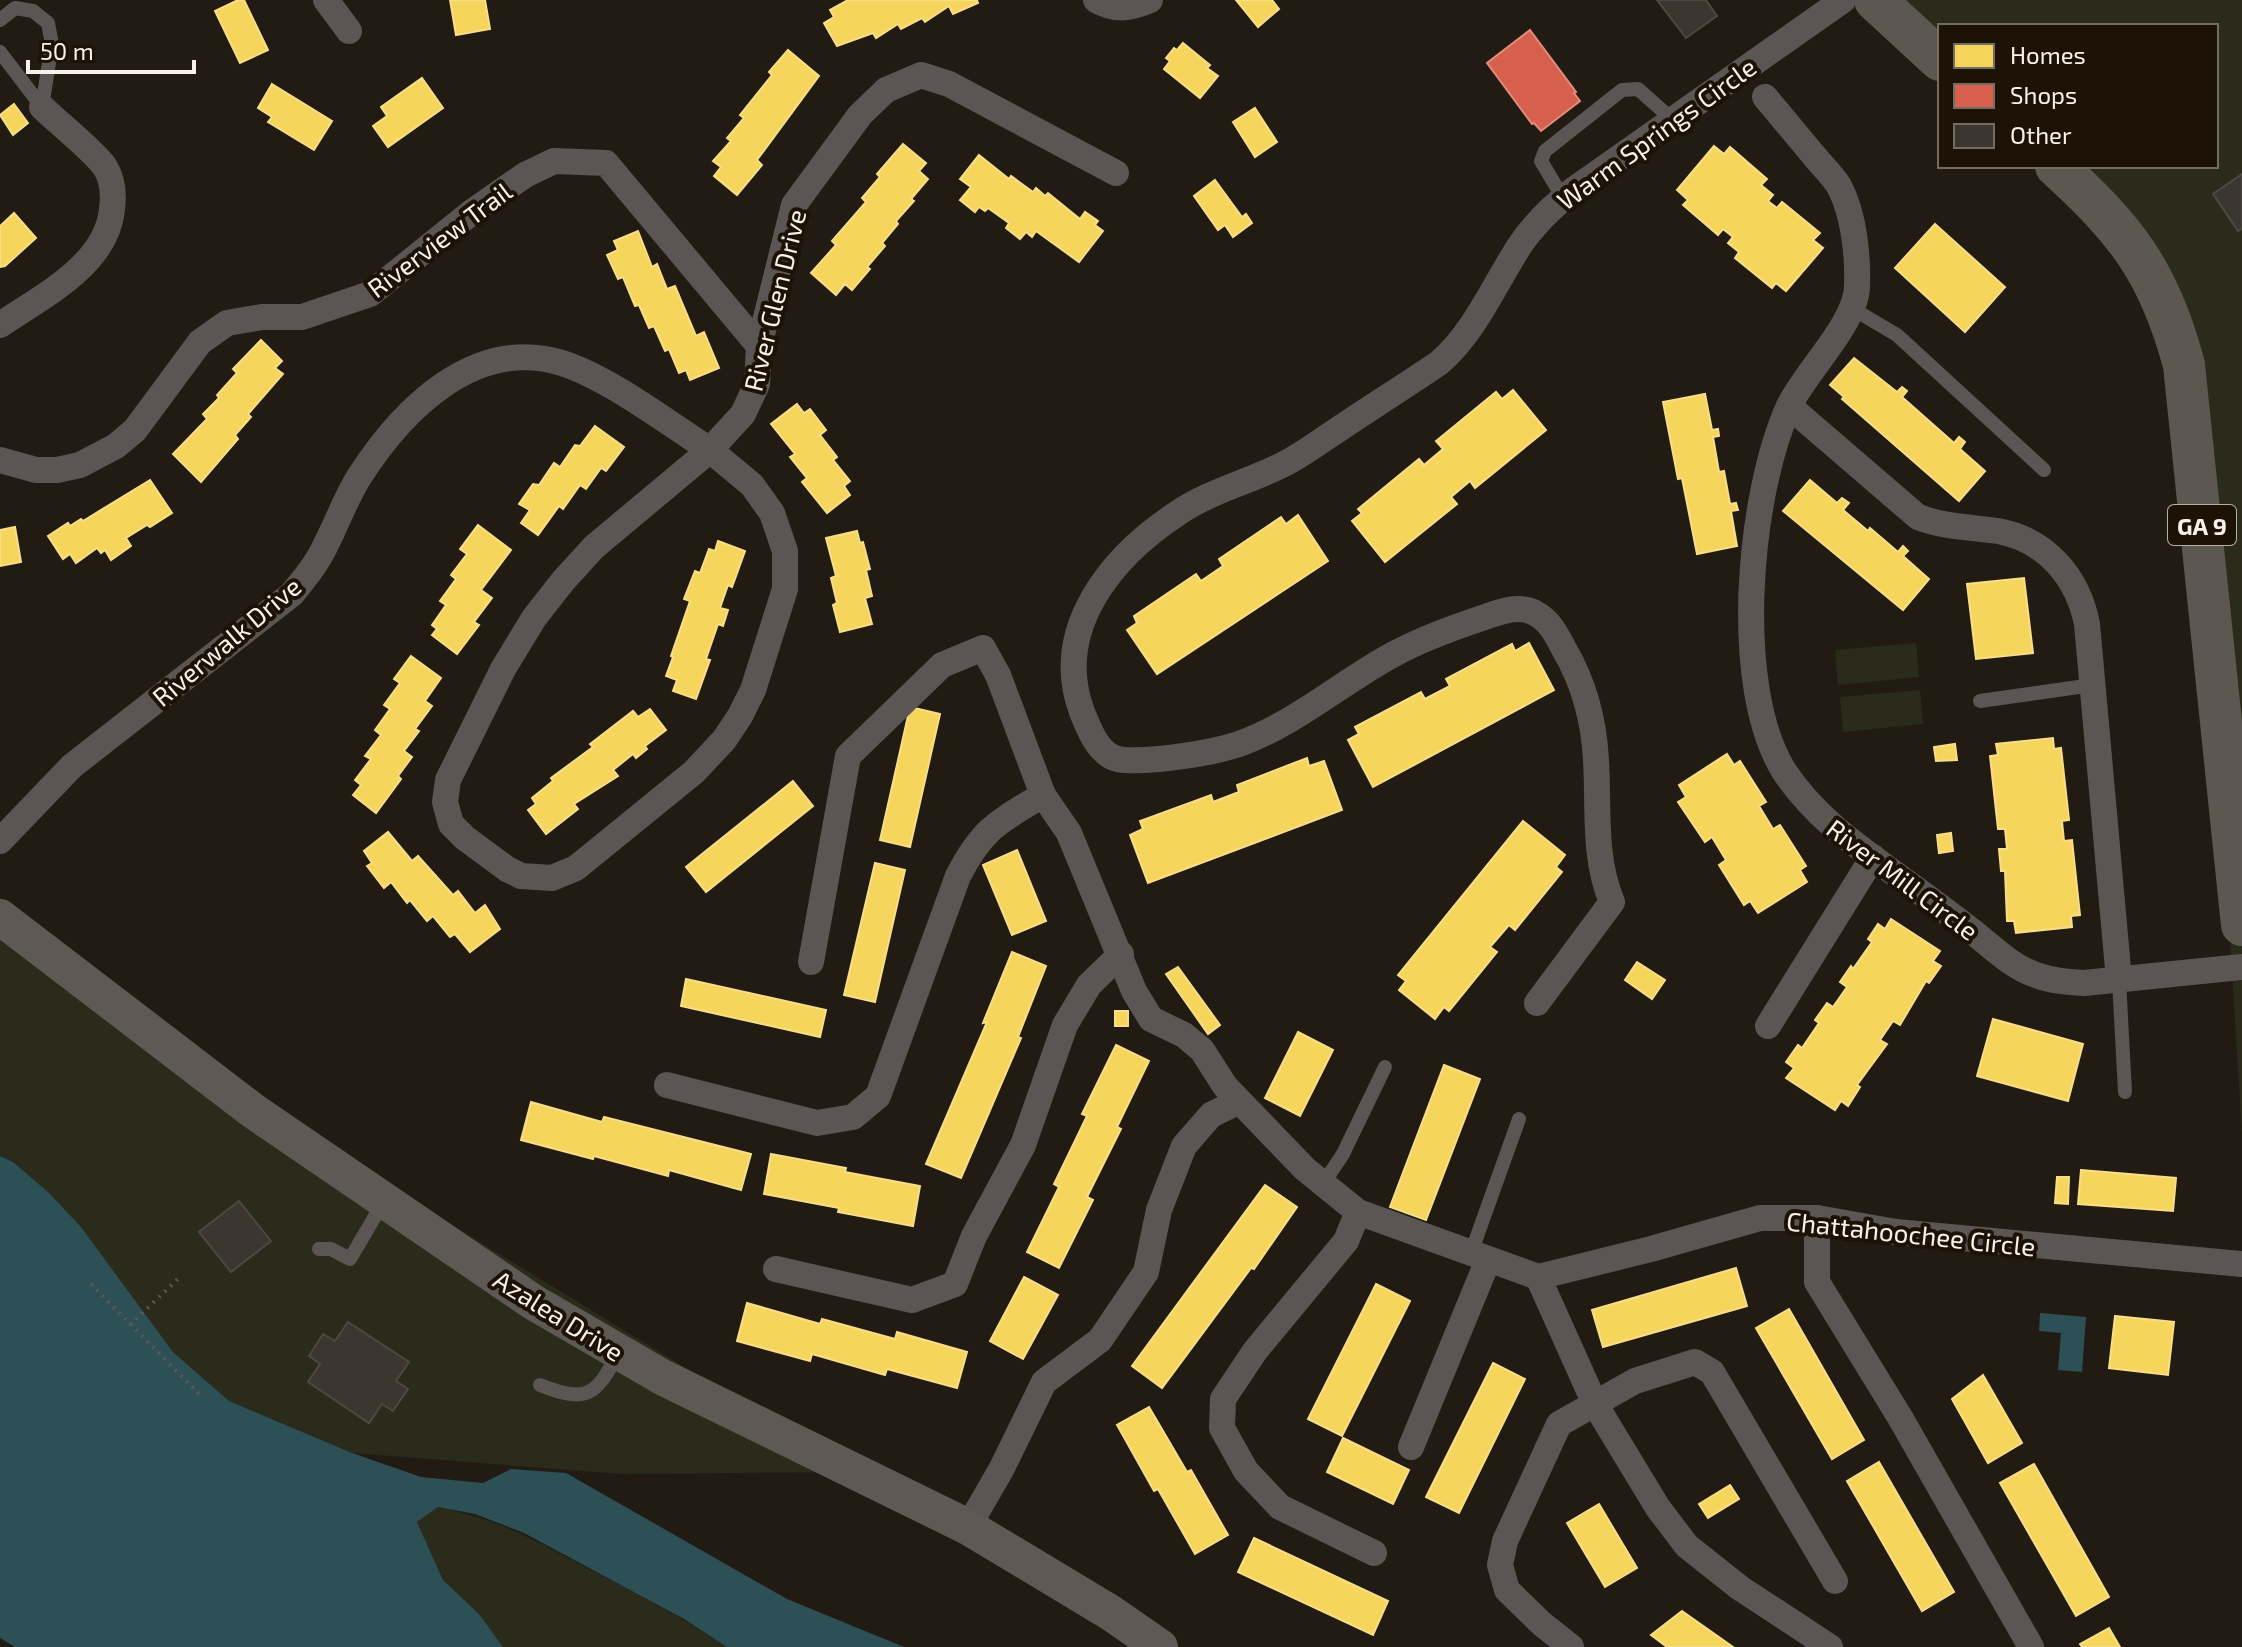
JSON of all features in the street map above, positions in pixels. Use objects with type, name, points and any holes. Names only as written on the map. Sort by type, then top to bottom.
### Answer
[{"type":"main road","points":[[1875,0],[1938,58]]},
{"type":"main road","name":"GA 9","points":[[2058,168],[2117,224],[2141,258],[2174,326],[2184,365],[2242,925]]},
{"type":"street","points":[[326,0],[349,31]]},
{"type":"street","points":[[1096,0],[1109,8],[1131,9],[1150,0]]},
{"type":"street","name":"Warm Springs Circle","points":[[1537,1003],[1612,902],[1599,862],[1596,757],[1590,715],[1574,666],[1548,621],[1530,610],[1511,608],[1446,630],[1393,655],[1276,727],[1239,744],[1199,754],[1122,761],[1105,755],[1088,726],[1076,688],[1075,648],[1086,610],[1106,577],[1129,553],[1177,513],[1206,497],[1285,464],[1439,363],[1460,345],[1522,243],[1551,208],[1843,0]]},
{"type":"street","name":"River Glen Drive","points":[[710,450],[752,485],[772,513],[785,551],[785,589],[753,690],[724,740],[694,772],[576,868],[552,878],[521,876],[465,838],[451,824],[445,802],[448,780],[503,669],[534,618],[563,581],[594,547],[710,450],[743,414],[757,384],[759,346],[794,205],[860,115],[886,90],[921,75],[949,84],[1116,173]]},
{"type":"street","points":[[1765,97],[1838,184],[1848,209],[1857,288],[1853,309]]},
{"type":"street","points":[[0,325],[85,265],[100,247],[111,223],[114,191],[105,167],[42,107]]},
{"type":"street","name":"Riverview Trail","points":[[5,467],[57,470],[80,465],[116,446],[135,430],[200,342],[227,323],[262,317],[302,317],[370,294],[472,212],[525,175],[554,161],[606,163],[759,346]]},
{"type":"street","name":"River Mill Circle","points":[[1853,309],[1789,406],[1770,468],[1756,545],[1753,596],[1756,696],[1783,769],[1806,801],[1833,829],[1947,911],[2012,963],[2035,975],[2072,982],[2242,967]]},
{"type":"street","name":"Riverwalk Drive","points":[[0,841],[72,766],[292,594],[320,557],[356,482],[378,448],[409,413],[453,377],[480,365],[503,360],[532,358],[561,363],[595,377],[710,450]]},
{"type":"street","points":[[1789,406],[1918,517],[1938,525],[2025,539],[2054,557],[2074,583],[2083,605],[2093,685],[2119,980]]},
{"type":"street","points":[[811,962],[848,756],[942,665],[983,648],[998,675],[1043,795],[1069,833],[1134,991],[1151,1019],[1184,1035],[1202,1050],[1225,1086],[1239,1101],[1305,1169],[1358,1212],[1538,1277],[1595,1404],[1658,1508],[1687,1546],[1740,1588],[1830,1647]]},
{"type":"street","points":[[667,1085],[817,1123],[853,1117],[878,1096],[958,876],[974,845],[997,822],[1043,795]]},
{"type":"street","points":[[1768,1026],[1873,857]]},
{"type":"street","name":"Azalea Drive","points":[[0,917],[252,1110],[533,1302],[662,1377],[968,1527],[1111,1613],[1160,1647]]},
{"type":"street","points":[[776,1269],[912,1300],[955,1284],[974,1236],[1023,1145],[1065,1025],[1089,985],[1121,954]]},
{"type":"street","points":[[968,1527],[1002,1468],[1044,1382],[1100,1340],[1146,1272],[1159,1210],[1184,1146],[1211,1115],[1239,1101]]},
{"type":"street","points":[[1358,1212],[1346,1241],[1255,1351],[1223,1399],[1222,1428],[1246,1471],[1280,1507],[1374,1553]]},
{"type":"street","name":"Chattahoochee Circle","points":[[1538,1277],[1760,1218],[1817,1218],[1896,1232],[2242,1264]]},
{"type":"street","points":[[1817,1218],[1817,1282],[1901,1419],[2031,1647]]},
{"type":"street","points":[[1411,1447],[1479,1256]]},
{"type":"street","points":[[1571,1647],[1507,1590],[1500,1565],[1505,1541],[1559,1424],[1635,1381],[1695,1362],[1712,1372],[1835,1581]]},
{"type":"lane","points":[[0,20],[15,8],[33,11],[48,23],[52,44],[42,107]]},
{"type":"lane","points":[[0,52],[42,107]]},
{"type":"lane","points":[[1563,198],[1541,161],[1545,151],[1622,90],[1638,89],[1673,120]]},
{"type":"lane","points":[[1853,309],[1897,335],[2044,470]]},
{"type":"lane","points":[[1980,701],[2093,685]]},
{"type":"lane","points":[[2119,980],[2125,1092]]},
{"type":"lane","points":[[1323,1184],[1343,1154],[1385,1067]]},
{"type":"lane","points":[[1479,1256],[1519,1119]]},
{"type":"lane","points":[[319,1249],[331,1249],[350,1259],[384,1201]]},
{"type":"lane","points":[[540,1385],[560,1393],[586,1395],[601,1383],[619,1352]]},
{"type":"path","points":[[130,1325],[180,1277]]},
{"type":"path","points":[[91,1284],[199,1394]]},
{"type":"green space","points":[[1869,0],[2242,0],[2242,1133],[2201,472],[2182,336],[2047,168],[2218,168],[2218,24],[1938,24],[1938,65]]},
{"type":"green space","points":[[1916,643],[1919,677],[1838,685],[1835,650]]},
{"type":"green space","points":[[1920,690],[1923,724],[1843,732],[1840,697]]},
{"type":"green space","points":[[0,897],[313,1140],[856,1472],[622,1474],[352,1453],[229,1401],[173,1352],[81,1227],[13,1162],[0,1156]]},
{"type":"green space","points":[[438,1507],[482,1519],[539,1542],[663,1608],[727,1647],[503,1647],[479,1614],[443,1580],[417,1522]]},
{"type":"water","points":[[0,1156],[13,1162],[49,1193],[81,1227],[173,1352],[229,1401],[352,1453],[421,1477],[483,1483],[511,1469],[566,1473],[787,1599],[904,1647],[727,1647],[684,1619],[524,1533],[475,1514],[438,1507],[417,1522],[443,1580],[479,1614],[503,1647],[15,1647],[0,1638]]},
{"type":"water","points":[[2040,1313],[2086,1317],[2082,1372],[2058,1370],[2061,1333],[2039,1331]]},
{"type":"building: Homes","points":[[244,0],[268,50],[240,63],[215,11]]},
{"type":"building: Homes","points":[[450,0],[485,0],[490,29],[456,35]]},
{"type":"building: Homes","points":[[848,0],[977,0],[978,3],[953,14],[949,6],[925,22],[922,18],[901,29],[898,24],[876,38],[873,33],[837,46],[824,23],[834,17],[830,10]]},
{"type":"building: Homes","points":[[1236,0],[1272,0],[1279,9],[1258,27]]},
{"type":"building: Homes","points":[[1183,43],[1210,65],[1207,68],[1218,76],[1200,98],[1164,69],[1170,61],[1166,58]]},
{"type":"building: Homes","points":[[788,50],[819,76],[757,160],[762,165],[737,195],[714,176],[721,167],[713,161],[731,141],[727,138],[744,118],[740,115]]},
{"type":"building: Homes","points":[[422,78],[443,108],[388,147],[373,126],[387,116],[381,107]]},
{"type":"building: Homes","points":[[272,84],[332,121],[314,150],[268,122],[272,117],[258,108]]},
{"type":"building: Homes","points":[[14,104],[28,123],[13,135],[0,115]]},
{"type":"building: Homes","points":[[1255,108],[1277,142],[1255,157],[1233,122]]},
{"type":"building: Homes","points":[[903,144],[926,163],[919,171],[928,179],[896,221],[898,224],[882,243],[885,246],[867,267],[870,269],[852,290],[845,284],[836,295],[811,273],[836,245],[832,241],[866,202],[862,198],[880,177],[877,174]]},
{"type":"building: Homes","points":[[1714,146],[1724,154],[1730,147],[1767,179],[1761,185],[1773,195],[1768,201],[1777,208],[1782,202],[1820,233],[1813,240],[1823,248],[1786,291],[1776,283],[1772,288],[1735,258],[1739,252],[1728,243],[1733,237],[1723,229],[1718,235],[1683,205],[1688,200],[1677,190]]},
{"type":"building: Homes","points":[[979,155],[1009,179],[1011,176],[1033,192],[1036,188],[1045,196],[1048,193],[1080,219],[1085,212],[1098,221],[1095,225],[1103,231],[1079,262],[1036,231],[1032,237],[1026,232],[1020,239],[1006,228],[1009,223],[988,208],[985,211],[979,207],[975,212],[960,200],[971,187],[960,179]]},
{"type":"building: Homes","points":[[1215,180],[1242,217],[1246,214],[1252,223],[1233,237],[1225,225],[1218,230],[1194,196]]},
{"type":"building: Homes","points":[[14,213],[36,238],[0,267],[0,226]]},
{"type":"building: Homes","points":[[1935,224],[2005,287],[1965,332],[1895,268]]},
{"type":"building: Homes","points":[[638,231],[652,267],[657,264],[667,289],[675,286],[696,336],[704,332],[719,368],[690,380],[686,370],[679,373],[669,349],[665,351],[654,326],[649,328],[639,305],[635,306],[623,277],[618,279],[607,255],[618,250],[614,241]]},
{"type":"building: Homes","points":[[261,340],[282,361],[275,368],[283,374],[248,414],[251,417],[235,435],[238,439],[201,482],[173,454],[207,419],[203,414],[237,373],[233,369]]},
{"type":"building: Homes","points":[[1854,358],[1897,392],[1902,387],[1907,391],[1902,397],[1954,443],[1959,437],[1965,442],[1960,449],[1985,471],[1959,501],[1830,385]]},
{"type":"building: Homes","points":[[1513,390],[1546,430],[1475,488],[1470,481],[1451,497],[1457,504],[1385,562],[1352,521],[1362,513],[1358,509],[1419,459],[1424,465],[1443,449],[1436,441],[1496,392],[1502,399]]},
{"type":"building: Homes","points":[[1705,394],[1712,430],[1718,429],[1719,436],[1713,437],[1719,472],[1724,471],[1730,504],[1736,503],[1738,510],[1731,511],[1737,546],[1697,554],[1663,402]]},
{"type":"building: Homes","points":[[797,404],[804,413],[810,409],[826,430],[820,435],[837,457],[833,460],[850,481],[844,486],[850,495],[827,513],[802,482],[807,478],[790,457],[795,454],[771,424]]},
{"type":"building: Homes","points":[[595,426],[624,447],[606,471],[601,468],[586,489],[580,485],[563,509],[559,506],[538,535],[521,523],[530,510],[519,504],[533,484],[539,485],[554,463],[560,467],[575,445],[580,446]]},
{"type":"building: Homes","points":[[150,480],[172,513],[126,538],[131,546],[111,560],[105,550],[101,553],[97,548],[76,563],[70,554],[63,559],[48,536],[68,523],[70,526],[81,519],[83,521]]},
{"type":"building: Homes","points":[[1810,480],[1837,503],[1842,498],[1849,503],[1843,510],[1868,531],[1870,528],[1898,552],[1903,546],[1908,551],[1903,556],[1929,579],[1903,610],[1783,511]]},
{"type":"building: Homes","points":[[1298,515],[1328,561],[1157,674],[1127,630],[1137,623],[1134,616],[1196,574],[1201,581],[1223,566],[1219,559],[1281,517],[1286,524]]},
{"type":"building: Homes","points":[[478,525],[511,550],[481,590],[492,598],[474,622],[479,625],[457,654],[432,635],[437,629],[432,625],[446,605],[440,601],[456,579],[451,575],[467,554],[460,549]]},
{"type":"building: Homes","points":[[15,527],[21,562],[0,566],[0,530]]},
{"type":"building: Homes","points":[[857,531],[870,569],[866,570],[872,596],[865,598],[872,624],[840,632],[833,605],[837,603],[831,578],[836,576],[826,538]]},
{"type":"building: Homes","points":[[718,541],[745,551],[732,587],[728,585],[720,608],[728,610],[723,626],[718,624],[706,659],[710,660],[696,699],[673,691],[677,680],[666,676],[690,601],[684,599],[695,571],[700,573],[709,549],[715,551]]},
{"type":"building: Homes","points":[[2024,578],[2033,653],[1976,659],[1967,584]]},
{"type":"building: Homes","points":[[1529,643],[1554,690],[1373,787],[1348,740],[1359,734],[1355,727],[1421,692],[1425,699],[1450,686],[1446,679],[1512,644],[1515,651]]},
{"type":"building: Homes","points":[[411,656],[441,678],[425,701],[432,706],[404,751],[412,757],[398,776],[401,779],[376,813],[353,795],[361,785],[355,780],[371,759],[365,756],[381,735],[375,730],[390,709],[384,705],[400,683],[394,679]]},
{"type":"building: Homes","points":[[910,707],[940,714],[910,847],[880,840]]},
{"type":"building: Homes","points":[[650,709],[666,730],[645,746],[647,749],[636,758],[633,754],[613,770],[618,776],[574,804],[578,809],[546,834],[528,810],[536,804],[532,798],[553,781],[551,778],[593,747],[590,744],[633,711],[638,717]]},
{"type":"building: Homes","points":[[2053,738],[2054,749],[2061,748],[2069,820],[2062,821],[2064,841],[2072,840],[2080,915],[2071,916],[2072,927],[2016,933],[2014,921],[2007,921],[2005,871],[2001,871],[1999,849],[2007,849],[2005,829],[1998,829],[1990,756],[1998,755],[1996,744]]},
{"type":"building: Homes","points":[[1955,744],[1957,760],[1936,761],[1934,747]]},
{"type":"building: Homes","points":[[1727,754],[1734,765],[1740,761],[1766,802],[1759,806],[1773,829],[1780,825],[1806,866],[1800,870],[1807,882],[1758,913],[1750,901],[1744,905],[1719,865],[1726,860],[1712,837],[1705,842],[1678,802],[1686,797],[1679,785]]},
{"type":"building: Homes","points":[[1307,758],[1309,766],[1324,761],[1342,810],[1148,883],[1130,835],[1143,829],[1140,821],[1211,795],[1213,802],[1239,792],[1237,785]]},
{"type":"building: Homes","points":[[793,781],[813,806],[706,892],[686,867]]},
{"type":"building: Homes","points":[[1523,821],[1565,855],[1556,867],[1562,872],[1515,930],[1509,925],[1490,947],[1497,952],[1449,1011],[1444,1007],[1435,1019],[1399,990],[1406,981],[1398,975]]},
{"type":"building: Homes","points":[[388,832],[412,861],[418,856],[453,895],[458,891],[475,913],[485,905],[500,929],[470,952],[455,934],[450,937],[433,916],[427,921],[410,900],[407,903],[391,882],[384,888],[367,866],[372,863],[364,851]]},
{"type":"building: Homes","points":[[1951,833],[1953,851],[1939,853],[1937,835]]},
{"type":"building: Homes","points":[[1017,850],[1046,921],[1012,935],[983,865]]},
{"type":"building: Homes","points":[[875,863],[905,870],[875,1002],[844,995]]},
{"type":"building: Homes","points":[[1891,919],[1940,951],[1933,961],[1941,966],[1929,983],[1926,981],[1900,1025],[1893,1021],[1880,1040],[1887,1044],[1857,1085],[1860,1087],[1848,1106],[1841,1101],[1835,1110],[1786,1078],[1794,1068],[1786,1062],[1798,1045],[1802,1048],[1819,1023],[1815,1020],[1827,1003],[1833,1007],[1847,987],[1840,982],[1872,942],[1868,939],[1878,924],[1885,929]]},
{"type":"building: Homes","points":[[1012,952],[1046,966],[1018,1037],[1021,1038],[961,1178],[926,1164],[987,1022],[983,1023]]},
{"type":"building: Homes","points":[[1637,962],[1665,980],[1652,999],[1625,980]]},
{"type":"building: Homes","points":[[1178,967],[1220,1025],[1208,1034],[1166,974]]},
{"type":"building: Homes","points":[[686,979],[826,1010],[820,1037],[681,1006]]},
{"type":"building: Homes","points":[[1115,1011],[1128,1011],[1128,1026],[1115,1026]]},
{"type":"building: Homes","points":[[1993,1019],[2083,1044],[2068,1101],[1977,1076]]},
{"type":"building: Homes","points":[[1298,1032],[1333,1050],[1300,1116],[1265,1098]]},
{"type":"building: Homes","points":[[1116,1045],[1149,1061],[1117,1127],[1121,1129],[1087,1197],[1093,1200],[1059,1268],[1027,1252],[1059,1187],[1054,1184],[1087,1116],[1082,1114]]},
{"type":"building: Homes","points":[[1444,1065],[1480,1079],[1426,1220],[1390,1207]]},
{"type":"building: Homes","points":[[531,1102],[602,1122],[604,1117],[751,1154],[741,1190],[669,1170],[668,1176],[521,1140]]},
{"type":"building: Homes","points":[[771,1154],[920,1186],[913,1226],[764,1194]]},
{"type":"building: Homes","points":[[2081,1170],[2176,1178],[2173,1211],[2078,1204]]},
{"type":"building: Homes","points":[[2057,1177],[2069,1177],[2068,1204],[2055,1203]]},
{"type":"building: Homes","points":[[1265,1185],[1297,1207],[1254,1269],[1251,1268],[1162,1388],[1132,1366]]},
{"type":"building: Homes","points":[[1736,1268],[1747,1306],[1603,1347],[1592,1310]]},
{"type":"building: Homes","points":[[1024,1277],[1058,1295],[1023,1359],[990,1341]]},
{"type":"building: Homes","points":[[1376,1284],[1410,1301],[1342,1436],[1308,1419]]},
{"type":"building: Homes","points":[[747,1303],[820,1324],[822,1319],[895,1339],[897,1332],[967,1352],[957,1388],[887,1369],[885,1375],[812,1354],[810,1361],[737,1341]]},
{"type":"building: Homes","points":[[1789,1309],[1864,1440],[1832,1459],[1756,1328]]},
{"type":"building: Homes","points":[[2115,1316],[2174,1322],[2168,1375],[2109,1368]]},
{"type":"building: Homes","points":[[1493,1363],[1525,1379],[1459,1513],[1426,1497]]},
{"type":"building: Homes","points":[[1983,1375],[2022,1443],[1988,1463],[1952,1399]]},
{"type":"building: Homes","points":[[1149,1407],[1187,1472],[1191,1470],[1228,1535],[1195,1554],[1158,1489],[1154,1491],[1117,1425]]},
{"type":"building: Homes","points":[[1343,1438],[1409,1470],[1393,1504],[1327,1472]]},
{"type":"building: Homes","points":[[1879,1462],[1954,1592],[1922,1611],[1847,1481]]},
{"type":"building: Homes","points":[[2034,1464],[2109,1597],[2076,1616],[2000,1483]]},
{"type":"building: Homes","points":[[1730,1485],[1739,1499],[1708,1518],[1699,1504]]},
{"type":"building: Homes","points":[[1599,1504],[1637,1568],[1605,1587],[1567,1523]]},
{"type":"building: Homes","points":[[1254,1538],[1388,1601],[1373,1635],[1238,1572]]},
{"type":"building: Homes","points":[[1682,1611],[1733,1647],[1667,1647],[1651,1635]]},
{"type":"building: Homes","points":[[2109,1628],[2120,1647],[2082,1647],[2080,1644]]},
{"type":"building: Shops","points":[[1530,30],[1580,101],[1541,131],[1532,124],[1487,63]]},
{"type":"building: Other","points":[[1657,0],[1706,0],[1717,16],[1686,38]]},
{"type":"building: Other","points":[[2242,174],[2242,229],[2238,231],[2213,194]]},
{"type":"building: Other","points":[[239,1201],[271,1241],[231,1272],[199,1232]]},
{"type":"building: Other","points":[[348,1322],[409,1362],[396,1381],[408,1389],[393,1411],[382,1404],[369,1423],[308,1382],[320,1364],[309,1356],[323,1334],[335,1341]]}]
